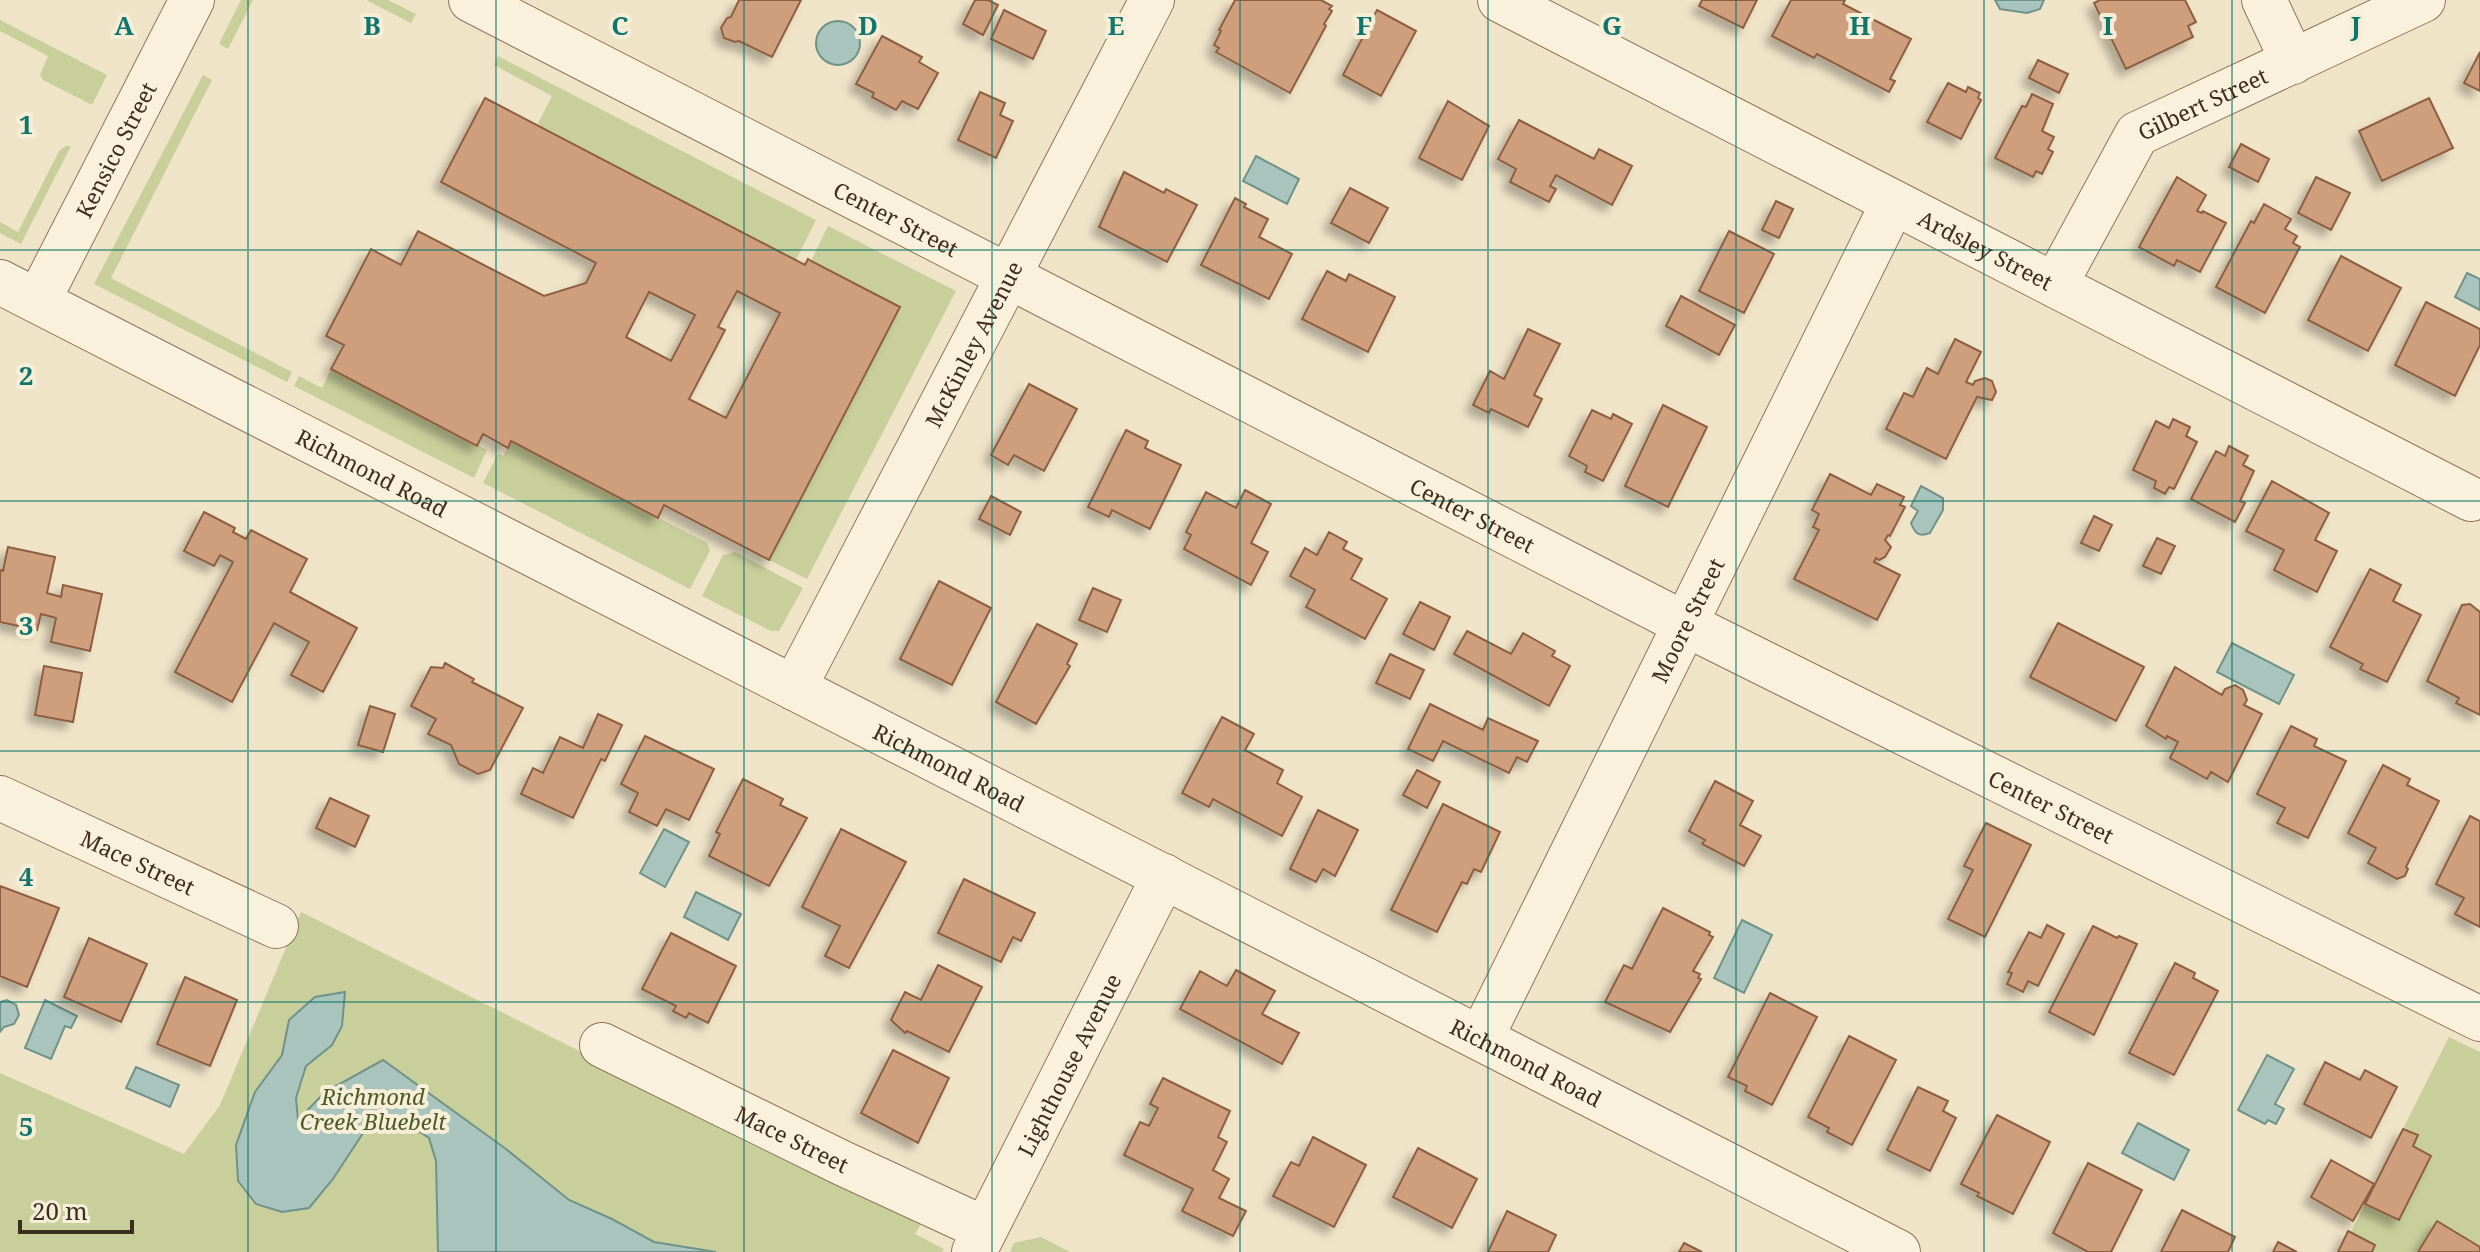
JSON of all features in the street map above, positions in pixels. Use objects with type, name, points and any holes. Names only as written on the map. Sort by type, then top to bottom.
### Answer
[{"type":"street","name":"Kensico Street","points":[[38,301],[192,0]]},
{"type":"street","name":"Center Street","points":[[471,0],[1687,625],[2480,1019]]},
{"type":"street","name":"McKinley Avenue","points":[[794,688],[1152,0]]},
{"type":"street","name":"Ardsley Street","points":[[1500,0],[2471,499]]},
{"type":"street","points":[[2264,0],[2293,62]]},
{"type":"street","name":"Gilbert Street","points":[[2055,285],[2137,134],[2423,0]]},
{"type":"street","name":"Moore Street","points":[[1481,1038],[1893,203]]},
{"type":"street","name":"Richmond Road","points":[[0,282],[1898,1252]]},
{"type":"street","name":"Mace Street","points":[[0,798],[276,926]]},
{"type":"street","name":"Lighthouse Avenue","points":[[980,1241],[1164,876]]},
{"type":"street","name":"Mace Street","points":[[602,1045],[828,1156],[980,1241]]},
{"type":"green space","points":[[241,0],[253,0],[228,49],[219,44]]},
{"type":"green space","points":[[366,0],[388,0],[416,14],[411,23]]},
{"type":"green space","points":[[0,20],[107,75],[92,105],[43,80],[40,75],[48,56],[0,31]]},
{"type":"green space","points":[[498,56],[816,220],[796,260],[537,125],[552,96],[494,65]]},
{"type":"green space","points":[[203,75],[212,80],[111,278],[292,372],[287,382],[94,284]]},
{"type":"green space","points":[[71,146],[21,244],[0,233],[0,222],[18,232],[59,151]]},
{"type":"green space","points":[[828,226],[956,291],[807,579],[769,560],[900,308],[811,261]]},
{"type":"green space","points":[[331,369],[487,450],[474,478],[294,386],[299,376],[322,388]]},
{"type":"green space","points":[[511,441],[707,543],[710,551],[690,589],[483,483],[498,454],[503,456]]},
{"type":"green space","points":[[735,552],[803,588],[779,631],[771,631],[702,596],[723,555]]},
{"type":"green space","name":"Richmond Creek Bluebelt","points":[[301,912],[922,1222],[915,1234],[944,1249],[942,1252],[0,1252],[0,1073],[184,1154],[220,1105]]},
{"type":"green space","points":[[2449,1037],[2480,1052],[2480,1252],[2341,1252]]},
{"type":"green space","points":[[1041,1237],[1070,1252],[1010,1252],[1014,1243]]},
{"type":"water","points":[[1995,0],[2044,0],[2040,9],[2027,13],[2000,9]]},
{"type":"water","points":[[838,21],[854,27],[860,43],[854,59],[838,65],[822,59],[816,43],[822,27]]},
{"type":"water","points":[[1256,156],[1299,179],[1287,204],[1243,181]]},
{"type":"water","points":[[2467,273],[2480,279],[2480,310],[2455,297]]},
{"type":"water","points":[[1921,486],[1943,498],[1943,510],[1930,533],[1923,535],[1916,532],[1911,523],[1918,511],[1911,506]]},
{"type":"water","points":[[2232,643],[2294,675],[2279,704],[2217,672]]},
{"type":"water","points":[[664,829],[689,842],[665,887],[640,873]]},
{"type":"water","points":[[696,892],[741,914],[728,940],[684,917]]},
{"type":"water","points":[[1742,920],[1772,935],[1744,993],[1714,978]]},
{"type":"water","points":[[345,992],[342,1026],[332,1045],[306,1066],[296,1098],[298,1120],[325,1092],[383,1060],[506,1149],[569,1200],[654,1242],[716,1252],[438,1252],[436,1161],[429,1138],[407,1124],[386,1117],[365,1130],[333,1179],[309,1208],[282,1212],[256,1204],[238,1181],[236,1145],[255,1092],[282,1055],[289,1020],[315,997]]},
{"type":"water","points":[[7,1000],[16,1005],[19,1015],[14,1024],[0,1032],[0,1002]]},
{"type":"water","points":[[45,1000],[77,1016],[71,1028],[65,1026],[51,1059],[25,1048]]},
{"type":"water","points":[[2267,1055],[2294,1069],[2275,1104],[2284,1109],[2276,1124],[2268,1120],[2265,1124],[2238,1110]]},
{"type":"water","points":[[136,1067],[179,1085],[170,1107],[126,1088]]},
{"type":"water","points":[[2138,1123],[2189,1150],[2174,1180],[2122,1153]]},
{"type":"building","points":[[739,0],[801,0],[772,57],[739,41],[724,38],[721,28],[731,17]]},
{"type":"building","points":[[975,0],[988,0],[998,5],[983,35],[963,24]]},
{"type":"building","points":[[1235,0],[1321,0],[1332,6],[1324,24],[1326,26],[1290,93],[1216,52],[1219,48],[1214,45],[1219,30]]},
{"type":"building","points":[[1702,0],[1757,0],[1743,28],[1699,6]]},
{"type":"building","points":[[1791,0],[1845,0],[1843,4],[1911,39],[1890,79],[1895,81],[1889,92],[1817,54],[1814,58],[1772,36]]},
{"type":"building","points":[[2100,0],[2185,0],[2196,22],[2188,26],[2193,37],[2126,69],[2094,3]]},
{"type":"building","points":[[1004,10],[1046,31],[1033,59],[991,39]]},
{"type":"building","points":[[1377,10],[1416,31],[1381,96],[1343,75]]},
{"type":"building","points":[[882,36],[922,57],[919,62],[938,73],[918,109],[902,101],[896,110],[856,84]]},
{"type":"building","points":[[2480,52],[2480,91],[2464,83]]},
{"type":"building","points":[[2038,60],[2068,74],[2059,93],[2029,78]]},
{"type":"building","points":[[1948,83],[1966,92],[1968,87],[1980,93],[1978,98],[1981,100],[1961,139],[1927,122]]},
{"type":"building","points":[[980,92],[1005,103],[1000,115],[1013,121],[996,158],[958,140]]},
{"type":"building","points":[[2032,94],[2053,104],[2042,131],[2054,137],[2048,149],[2053,152],[2042,174],[2036,171],[2033,177],[1995,158],[2022,106],[2026,107]]},
{"type":"building","points":[[485,98],[805,265],[808,259],[900,307],[769,560],[664,505],[658,518],[511,441],[508,448],[483,434],[477,446],[331,369],[344,345],[326,336],[371,249],[401,265],[418,231],[544,296],[586,283],[596,263],[441,182]],"holes":[[[737,291],[780,313],[726,418],[689,399],[725,330],[718,327]],[[649,292],[695,315],[671,361],[626,337]]]},
{"type":"building","points":[[2429,98],[2453,148],[2382,181],[2359,131]]},
{"type":"building","points":[[1448,101],[1489,126],[1462,180],[1419,158]]},
{"type":"building","points":[[1519,120],[1594,159],[1599,149],[1632,166],[1612,205],[1556,175],[1550,186],[1556,189],[1549,202],[1510,182],[1516,169],[1498,159]]},
{"type":"building","points":[[2241,144],[2269,159],[2258,182],[2229,167]]},
{"type":"building","points":[[1124,172],[1164,193],[1166,189],[1197,205],[1167,262],[1099,227]]},
{"type":"building","points":[[2177,177],[2206,195],[2197,211],[2226,223],[2200,272],[2177,260],[2174,266],[2139,247]]},
{"type":"building","points":[[2316,177],[2350,193],[2331,230],[2298,213]]},
{"type":"building","points":[[1350,188],[1388,208],[1369,243],[1331,223]]},
{"type":"building","points":[[1235,198],[1246,204],[1244,207],[1268,219],[1259,237],[1292,254],[1269,299],[1201,265]]},
{"type":"building","points":[[1776,201],[1793,209],[1779,238],[1762,230]]},
{"type":"building","points":[[2264,204],[2291,219],[2285,229],[2297,236],[2293,243],[2300,247],[2265,313],[2216,287],[2251,221],[2254,223]]},
{"type":"building","points":[[1729,231],[1774,254],[1744,313],[1699,291]]},
{"type":"building","points":[[2341,256],[2401,288],[2368,351],[2308,320]]},
{"type":"building","points":[[1327,271],[1346,281],[1349,274],[1395,297],[1368,352],[1302,319]]},
{"type":"building","points":[[1681,296],[1735,325],[1719,355],[1666,326]]},
{"type":"building","points":[[2426,302],[2480,329],[2480,345],[2455,396],[2395,365]]},
{"type":"building","points":[[1528,329],[1560,344],[1534,395],[1542,399],[1528,427],[1491,409],[1489,413],[1473,405],[1490,371],[1504,379]]},
{"type":"building","points":[[1955,339],[1981,352],[1966,382],[1973,385],[1975,381],[1985,378],[1992,381],[1996,392],[1992,400],[1977,397],[1946,459],[1886,429],[1904,393],[1913,397],[1927,368],[1938,374]]},
{"type":"building","points":[[1029,384],[1077,409],[1044,471],[1014,455],[1008,465],[991,455]]},
{"type":"building","points":[[1663,405],[1707,427],[1668,507],[1625,486]]},
{"type":"building","points":[[1592,410],[1611,419],[1613,414],[1632,424],[1603,481],[1585,472],[1587,466],[1569,456]]},
{"type":"building","points":[[2173,419],[2190,427],[2186,436],[2197,442],[2174,489],[2169,487],[2165,494],[2154,488],[2156,481],[2133,470],[2156,421],[2169,428]]},
{"type":"building","points":[[1126,430],[1148,441],[1145,448],[1181,465],[1150,529],[1112,510],[1109,517],[1088,507]]},
{"type":"building","points":[[2229,446],[2248,456],[2243,465],[2254,471],[2240,501],[2245,503],[2235,522],[2191,499],[2216,451],[2225,456]]},
{"type":"building","points":[[1830,474],[1871,495],[1877,484],[1904,497],[1900,505],[1905,507],[1885,540],[1891,547],[1885,557],[1876,558],[1874,562],[1900,575],[1877,620],[1794,579],[1819,530],[1813,527],[1819,514],[1812,510]]},
{"type":"building","points":[[2272,481],[2329,513],[2315,540],[2337,551],[2317,592],[2274,570],[2284,550],[2246,531]]},
{"type":"building","points":[[1245,490],[1271,504],[1251,543],[1268,552],[1251,585],[1184,549],[1191,535],[1186,532],[1206,492],[1236,508]]},
{"type":"building","points":[[991,496],[1021,512],[1010,535],[979,519]]},
{"type":"building","points":[[204,512],[235,528],[233,532],[246,539],[251,530],[307,559],[290,592],[357,628],[323,692],[291,675],[309,642],[274,623],[232,702],[175,672],[233,562],[220,555],[214,566],[184,551]]},
{"type":"building","points":[[2094,516],[2112,525],[2099,551],[2081,543]]},
{"type":"building","points":[[1329,532],[1347,542],[1343,549],[1362,559],[1351,579],[1387,599],[1365,639],[1306,607],[1315,590],[1290,576],[1305,548],[1317,555]]},
{"type":"building","points":[[2157,538],[2175,546],[2161,574],[2143,566]]},
{"type":"building","points":[[8,547],[55,557],[47,593],[61,597],[63,585],[102,594],[90,651],[51,642],[56,618],[41,614],[37,630],[0,622],[0,570],[3,571]]},
{"type":"building","points":[[2370,569],[2401,585],[2393,601],[2421,615],[2387,682],[2360,669],[2363,664],[2330,647]]},
{"type":"building","points":[[939,581],[991,608],[952,685],[900,659]]},
{"type":"building","points":[[1093,588],[1121,600],[1107,632],[1079,620]]},
{"type":"building","points":[[1420,602],[1450,617],[1434,650],[1403,634]]},
{"type":"building","points":[[2470,604],[2480,612],[2480,715],[2456,703],[2459,698],[2427,681],[2462,605]]},
{"type":"building","points":[[2058,623],[2144,667],[2116,721],[2030,677]]},
{"type":"building","points":[[1037,624],[1077,644],[1067,664],[1070,666],[1036,724],[996,702]]},
{"type":"building","points":[[1467,631],[1511,654],[1523,633],[1555,651],[1552,656],[1570,666],[1549,706],[1454,654]]},
{"type":"building","points":[[1390,654],[1424,670],[1410,699],[1376,683]]},
{"type":"building","points":[[445,663],[474,679],[472,682],[523,708],[490,770],[478,774],[459,764],[451,745],[428,734],[436,719],[411,706],[431,667],[443,668]]},
{"type":"building","points":[[44,666],[82,673],[73,722],[35,715]]},
{"type":"building","points":[[2175,667],[2222,695],[2225,689],[2235,685],[2243,690],[2247,700],[2244,705],[2262,714],[2228,782],[2211,772],[2207,779],[2170,758],[2178,742],[2167,736],[2166,739],[2146,726]]},
{"type":"building","points":[[1430,704],[1483,730],[1488,718],[1538,741],[1527,762],[1517,757],[1509,773],[1443,741],[1433,761],[1408,749]]},
{"type":"building","points":[[370,706],[395,714],[383,752],[358,745]]},
{"type":"building","points":[[598,714],[622,725],[605,761],[601,759],[573,818],[521,794],[533,768],[543,773],[560,737],[583,748]]},
{"type":"building","points":[[1222,717],[1254,734],[1245,750],[1283,770],[1277,783],[1302,797],[1282,836],[1213,799],[1209,807],[1182,793]]},
{"type":"building","points":[[2291,726],[2317,739],[2314,746],[2346,761],[2308,838],[2277,823],[2285,808],[2257,794]]},
{"type":"building","points":[[645,736],[714,769],[689,820],[666,809],[657,826],[629,812],[638,793],[621,784]]},
{"type":"building","points":[[2383,765],[2410,779],[2407,785],[2439,801],[2406,867],[2405,876],[2397,879],[2368,863],[2376,848],[2348,833]]},
{"type":"building","points":[[1417,770],[1440,782],[1427,808],[1403,795]]},
{"type":"building","points":[[743,779],[783,799],[780,805],[807,818],[769,886],[709,856],[720,834],[716,832]]},
{"type":"building","points":[[1715,781],[1753,801],[1740,825],[1761,836],[1744,866],[1702,844],[1705,840],[1689,831]]},
{"type":"building","points":[[330,798],[369,816],[355,847],[316,828]]},
{"type":"building","points":[[1443,804],[1500,832],[1481,872],[1474,869],[1467,884],[1462,882],[1437,932],[1391,910]]},
{"type":"building","points":[[1318,810],[1358,830],[1335,876],[1323,869],[1316,882],[1290,869]]},
{"type":"building","points":[[2470,816],[2480,821],[2480,927],[2455,914],[2464,898],[2436,884]]},
{"type":"building","points":[[1986,823],[2031,845],[1985,937],[1948,919],[1973,870],[1964,866]]},
{"type":"building","points":[[841,829],[906,862],[849,968],[825,956],[840,926],[802,907]]},
{"type":"building","points":[[964,879],[1035,913],[1021,941],[1013,937],[1001,962],[938,933]]},
{"type":"building","points":[[0,886],[59,908],[27,987],[0,976]]},
{"type":"building","points":[[1663,908],[1710,932],[1709,935],[1713,937],[1693,971],[1700,974],[1698,978],[1701,979],[1670,1032],[1605,1002],[1624,965],[1632,969]]},
{"type":"building","points":[[2047,925],[2064,934],[2038,986],[2028,981],[2023,992],[2007,984],[2012,973],[2008,972],[2029,932],[2041,938]]},
{"type":"building","points":[[2093,926],[2137,944],[2094,1035],[2049,1012]]},
{"type":"building","points":[[671,933],[736,966],[708,1023],[689,1013],[686,1018],[673,1011],[676,1006],[642,989]]},
{"type":"building","points":[[89,938],[147,964],[121,1022],[64,997]]},
{"type":"building","points":[[2175,963],[2195,973],[2193,978],[2218,991],[2174,1075],[2129,1053]]},
{"type":"building","points":[[938,965],[982,987],[949,1052],[907,1031],[905,1033],[891,1020],[905,992],[921,1000]]},
{"type":"building","points":[[1236,970],[1275,991],[1262,1014],[1299,1033],[1282,1064],[1180,1009],[1200,971],[1227,986]]},
{"type":"building","points":[[185,977],[237,1000],[210,1066],[157,1044]]},
{"type":"building","points":[[1770,993],[1817,1017],[1772,1105],[1745,1091],[1747,1086],[1728,1077]]},
{"type":"building","points":[[1849,1036],[1896,1060],[1852,1145],[1827,1132],[1829,1128],[1808,1117]]},
{"type":"building","points":[[893,1050],[949,1078],[918,1143],[861,1113]]},
{"type":"building","points":[[2325,1062],[2360,1080],[2365,1070],[2397,1087],[2371,1138],[2304,1104]]},
{"type":"building","points":[[1163,1078],[1230,1111],[1218,1137],[1227,1142],[1213,1170],[1229,1179],[1219,1198],[1246,1211],[1233,1236],[1182,1211],[1193,1189],[1124,1155],[1140,1122],[1149,1126],[1158,1108],[1150,1104]]},
{"type":"building","points":[[1918,1087],[1948,1101],[1943,1111],[1956,1118],[1930,1171],[1887,1150]]},
{"type":"building","points":[[1997,1115],[2050,1142],[2013,1214],[1961,1184]]},
{"type":"building","points":[[2403,1129],[2418,1135],[2413,1146],[2431,1156],[2399,1220],[2365,1204]]},
{"type":"building","points":[[1313,1137],[1366,1165],[1334,1227],[1273,1196],[1291,1162],[1299,1166]]},
{"type":"building","points":[[1418,1148],[1477,1179],[1452,1228],[1393,1197]]},
{"type":"building","points":[[2331,1160],[2374,1184],[2353,1221],[2311,1197]]},
{"type":"building","points":[[2088,1163],[2142,1190],[2111,1252],[2088,1252],[2053,1233]]},
{"type":"building","points":[[2182,1210],[2235,1237],[2228,1252],[2161,1252]]},
{"type":"building","points":[[1507,1211],[1556,1235],[1548,1252],[1488,1252]]},
{"type":"building","points":[[2437,1221],[2480,1247],[2480,1252],[2418,1252]]},
{"type":"building","points":[[2348,1231],[2375,1245],[2372,1252],[2338,1252]]},
{"type":"building","points":[[2278,1242],[2297,1252],[2273,1252]]},
{"type":"building","points":[[1684,1243],[1702,1252],[1679,1252]]}]
